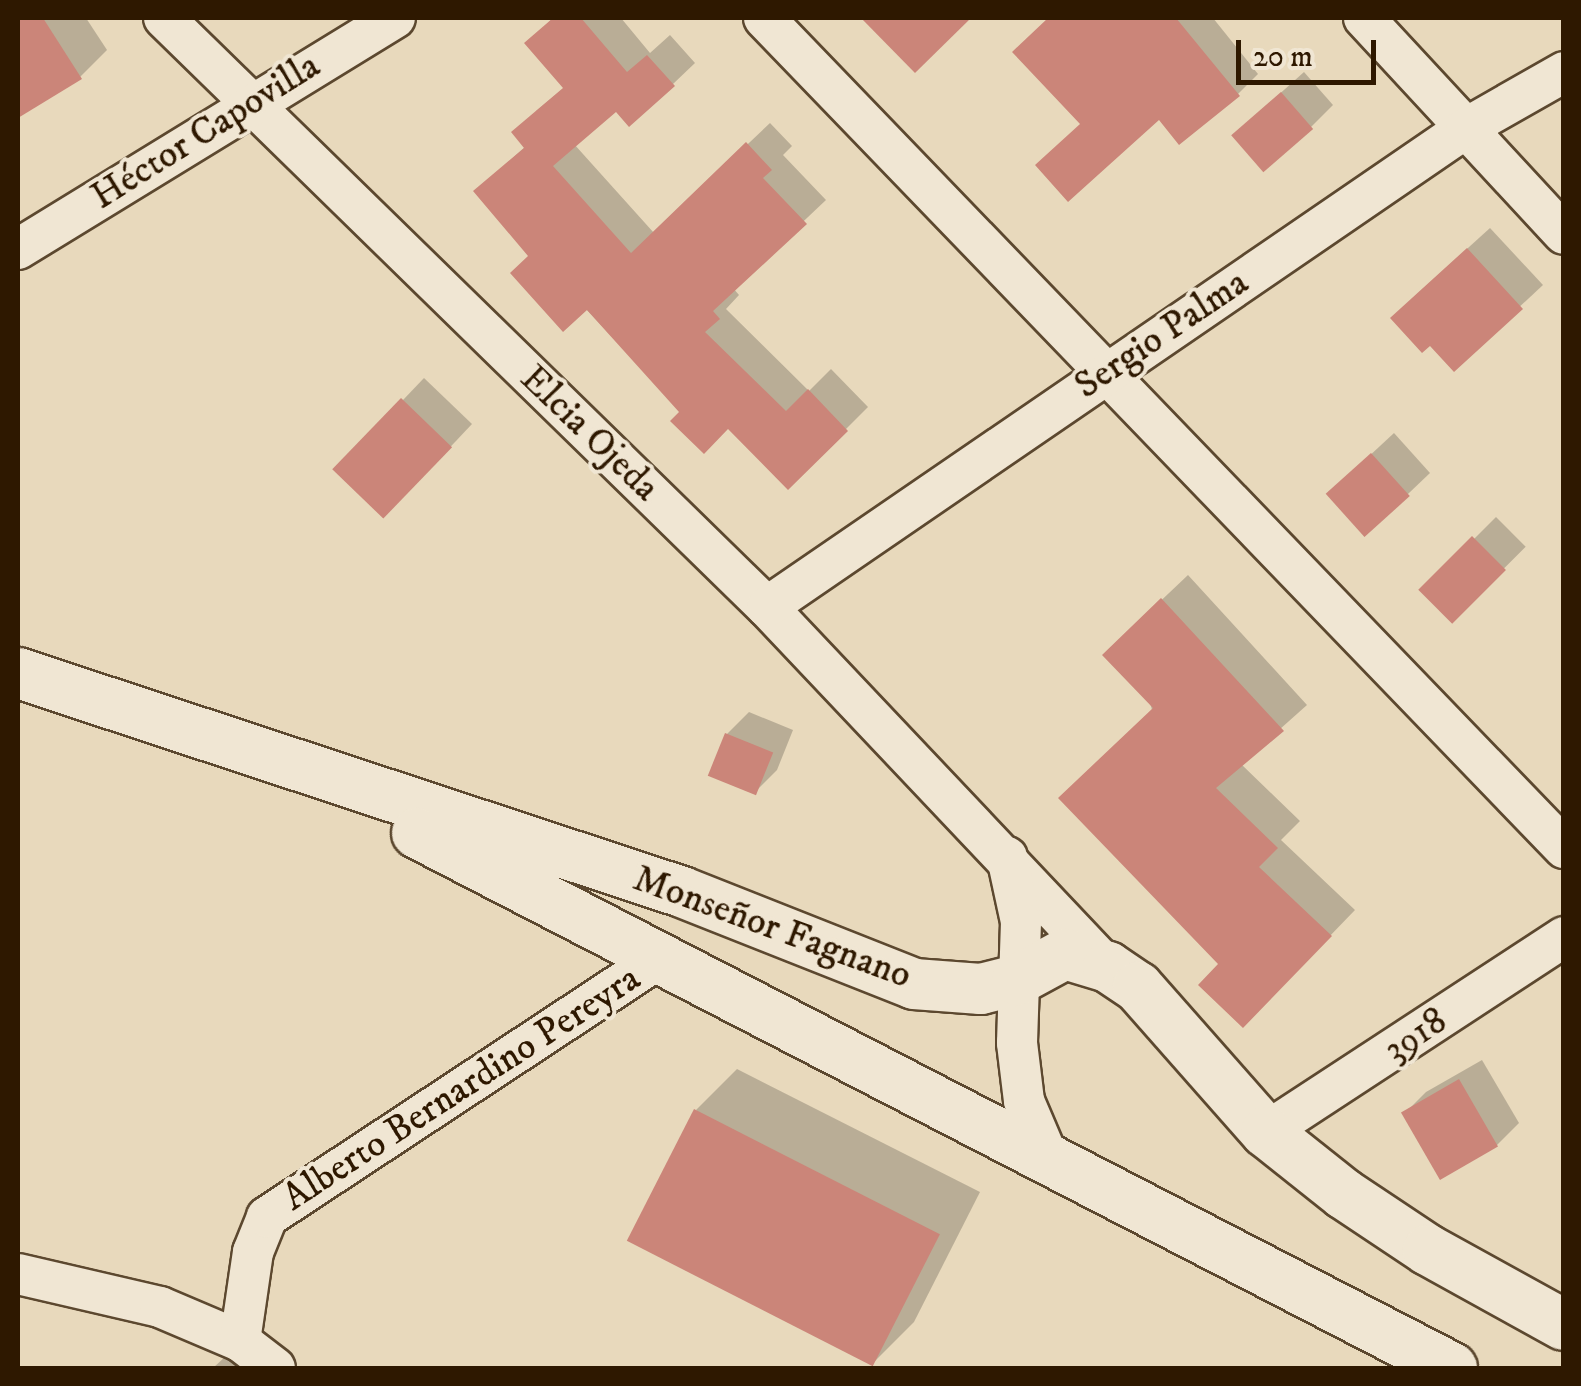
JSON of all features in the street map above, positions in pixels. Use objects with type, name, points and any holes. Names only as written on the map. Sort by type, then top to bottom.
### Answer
[{"type":"street","name":"Elcia Ojeda","points":[[164,18],[766,608],[1007,857],[1108,968]]},
{"type":"street","name":"Héctor Capovilla","points":[[18,249],[249,104],[396,18]]},
{"type":"street","points":[[764,18],[1564,848]]},
{"type":"street","points":[[1364,18],[1564,234]]},
{"type":"street","name":"Sergio Palma","points":[[766,608],[1466,128],[1564,72]]},
{"type":"street","name":"Monseñor Fagnano","points":[[18,673],[682,892],[914,984],[965,990],[1016,980],[1064,954],[1108,968],[1138,988],[1266,1132],[1428,1250],[1564,1326]]},
{"type":"street","name":"Monseñor Fagnano","points":[[222,741],[663,956],[1452,1368]]},
{"type":"street","points":[[1007,857],[1020,922],[1016,980],[1024,1101],[1049,1160]]},
{"type":"street","name":"3918","points":[[1266,1132],[1564,936]]},
{"type":"street","name":"Alberto Bernardino Pereyra","points":[[240,1341],[254,1252],[267,1217],[663,956]]},
{"type":"street","points":[[18,1274],[160,1307],[240,1341],[275,1368]]},
{"type":"building","points":[[18,18],[43,18],[82,79],[18,118]]},
{"type":"building","points":[[553,18],[581,18],[627,72],[647,55],[675,86],[629,127],[616,112],[553,166],[631,253],[746,142],[772,170],[763,178],[807,224],[713,311],[720,319],[705,332],[786,411],[808,389],[848,431],[788,490],[728,429],[704,454],[670,421],[679,412],[587,310],[563,332],[510,273],[528,256],[473,191],[524,148],[511,132],[563,88],[524,43]]},
{"type":"building","points":[[861,18],[971,18],[915,73]]},
{"type":"building","points":[[1048,18],[1176,18],[1240,96],[1179,145],[1159,120],[1068,202],[1035,165],[1080,124],[1012,52]]},
{"type":"building","points":[[1281,92],[1313,129],[1263,172],[1231,135]]},
{"type":"building","points":[[1467,248],[1523,309],[1454,372],[1430,346],[1422,353],[1390,318]]},
{"type":"building","points":[[401,398],[452,447],[383,519],[332,469]]},
{"type":"building","points":[[1371,453],[1410,496],[1364,537],[1326,494]]},
{"type":"building","points":[[1472,536],[1506,570],[1452,624],[1418,590]]},
{"type":"building","points":[[1161,598],[1284,731],[1216,788],[1278,848],[1259,867],[1332,936],[1243,1028],[1198,985],[1218,964],[1058,798],[1153,708],[1102,655]]},
{"type":"building","points":[[725,733],[773,752],[756,795],[708,776]]},
{"type":"building","points":[[1459,1079],[1498,1147],[1440,1180],[1401,1112]]},
{"type":"building","points":[[694,1109],[940,1234],[873,1366],[627,1241]]}]
